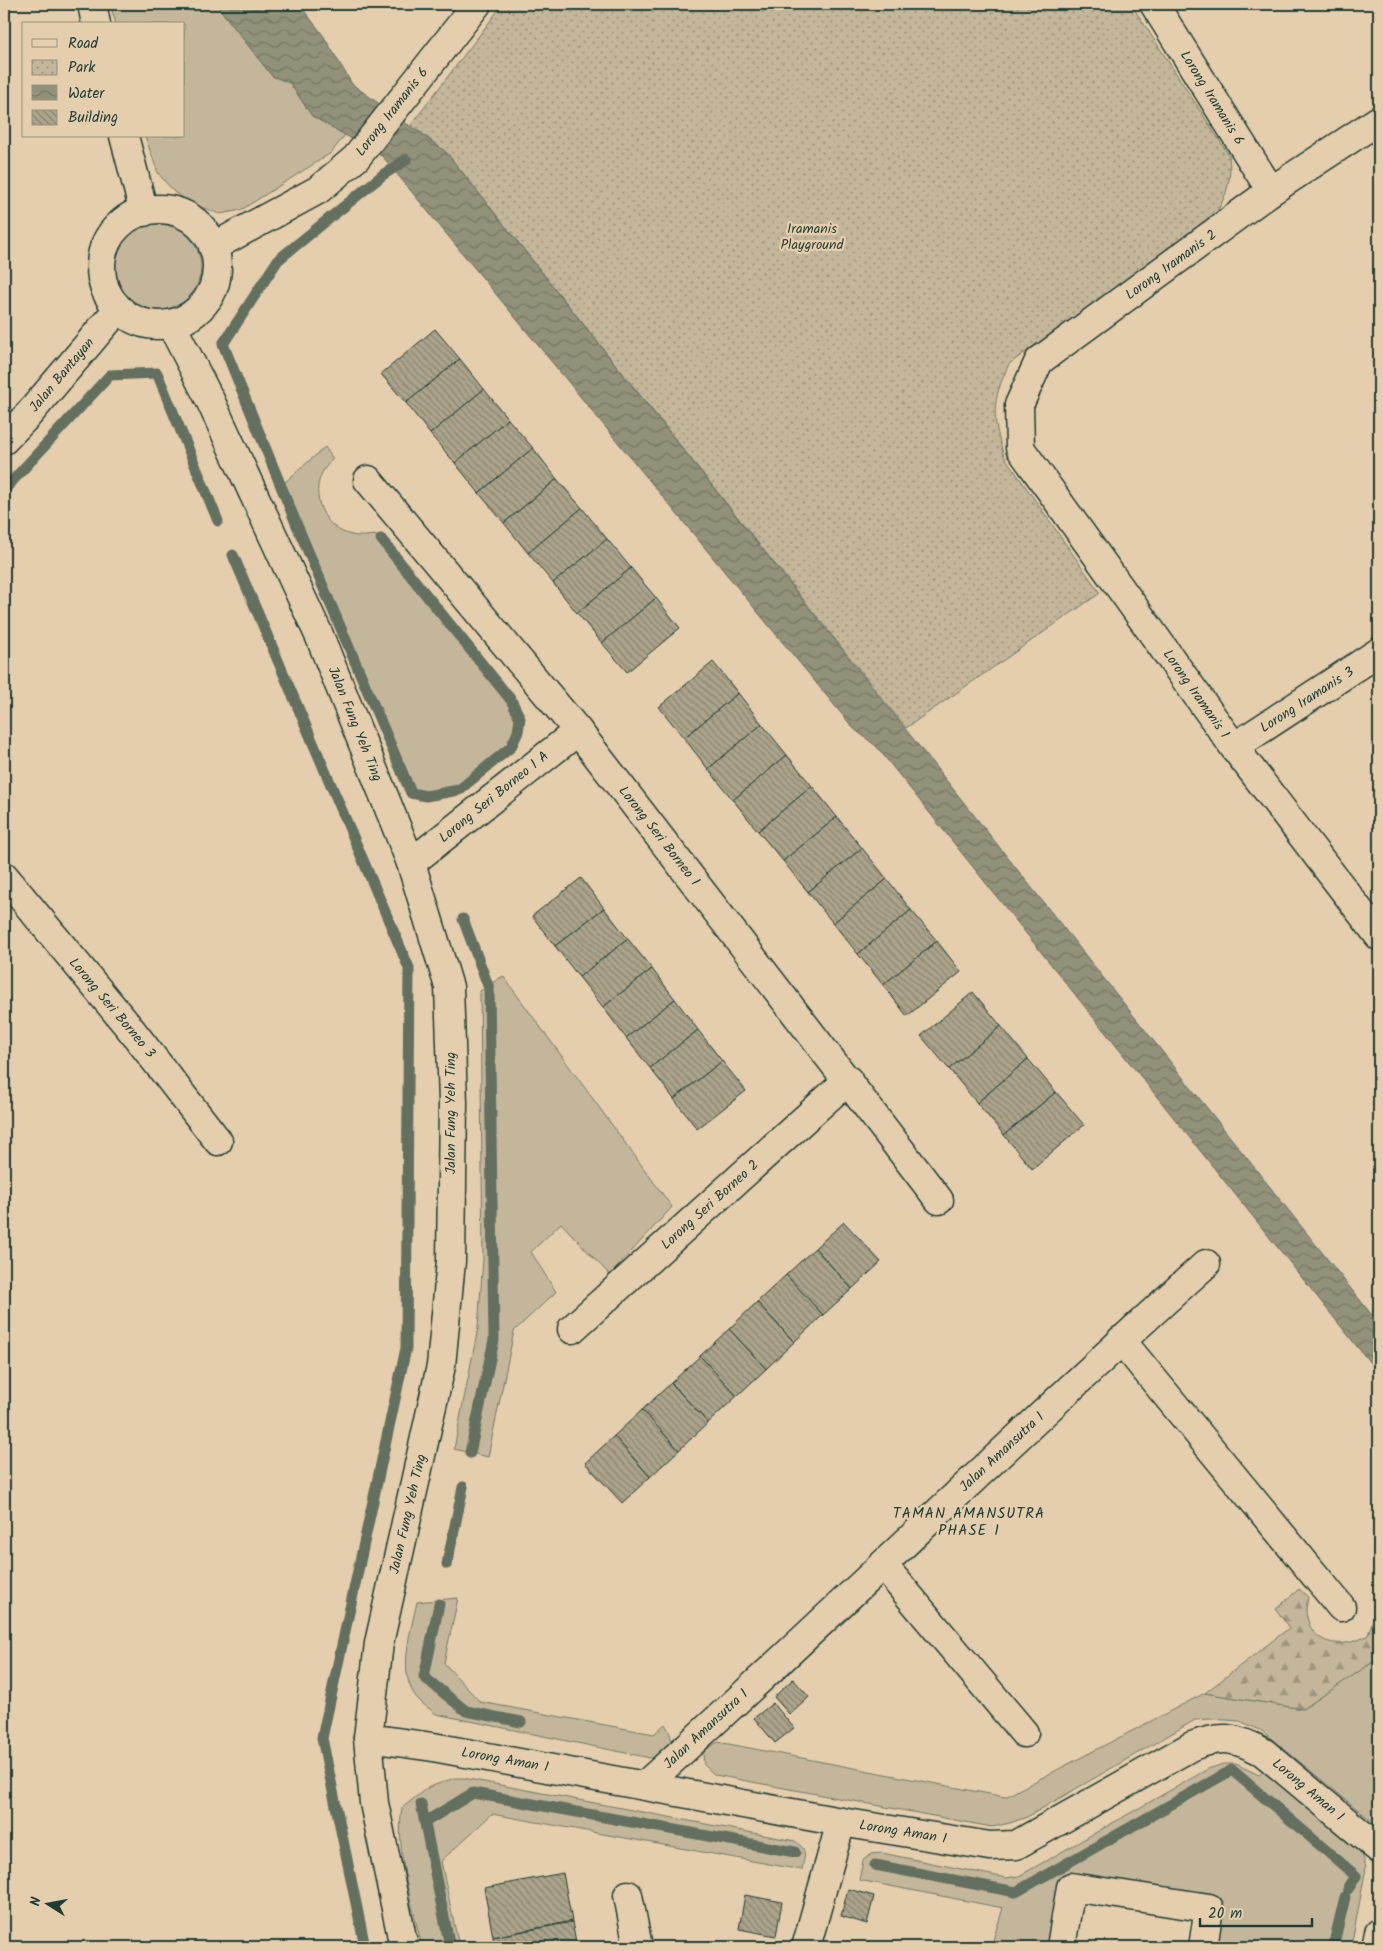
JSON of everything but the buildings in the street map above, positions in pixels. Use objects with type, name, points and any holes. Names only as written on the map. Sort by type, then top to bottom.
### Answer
[{"type":"street","points":[[92,4],[96,22]]},
{"type":"street","name":"Lorong Iramanis 6","points":[[213,247],[318,190],[356,158],[477,4]]},
{"type":"street","name":"Lorong Iramanis 6","points":[[1154,4],[1271,192]]},
{"type":"street","name":"Lorong Iramanis 2","points":[[1020,448],[1019,405],[1039,361],[1271,192],[1379,120]]},
{"type":"street","points":[[125,138],[144,212]]},
{"type":"street","points":[[154,210],[172,211],[190,218],[204,231],[213,247],[216,270],[212,292],[198,310],[185,319],[171,324],[147,324],[131,318],[112,301],[104,285],[102,266],[105,248],[120,225],[136,214],[144,212],[154,210]]},
{"type":"street","name":"Jalan Bantayan","points":[[4,440],[29,414],[118,308]]},
{"type":"street","name":"Jalan Fung Yeh Ting","points":[[171,324],[210,400],[319,635],[411,863],[449,987],[453,1102],[451,1261],[441,1366],[379,1643],[368,1738],[374,1803],[404,1947]]},
{"type":"street","name":"Lorong Iramanis 1","points":[[1020,448],[1234,747],[1379,936]]},
{"type":"street","name":"Lorong Seri Borneo 1","points":[[368,480],[578,730],[939,1200]]},
{"type":"street","name":"Lorong Iramanis 3","points":[[1234,747],[1379,652]]},
{"type":"street","name":"Lorong Seri Borneo 1 A","points":[[411,863],[578,730]]},
{"type":"street","name":"Lorong Seri Borneo 3","points":[[4,876],[133,1032],[218,1141]]},
{"type":"street","name":"Lorong Seri Borneo 2","points":[[572,1329],[848,1080]]},
{"type":"street","name":"Jalan Amansutra 1","points":[[645,1785],[883,1565],[1121,1340],[1206,1264]]},
{"type":"street","points":[[1121,1340],[1341,1607]]},
{"type":"street","points":[[883,1565],[1024,1733]]},
{"type":"street","name":"Lorong Aman 1","points":[[368,1738],[433,1747],[841,1822],[990,1846],[1016,1845],[1192,1746],[1211,1739],[1228,1738],[1246,1743],[1263,1752],[1379,1849]]},
{"type":"street","points":[[806,1947],[841,1822]]},
{"type":"street","points":[[1061,1947],[1070,1886],[1209,1908],[1203,1947]]},
{"type":"street","points":[[628,1895],[638,1947]]},
{"type":"street","points":[[1376,1947],[1379,1933]]},
{"type":"green space","points":[[110,4],[216,4],[272,76],[290,83],[312,116],[345,135],[331,153],[241,210],[220,214],[195,205],[174,192],[158,173],[146,138],[185,138],[185,22],[115,22]]},
{"type":"green space","name":"Iramanis Playground","points":[[503,4],[1131,4],[1229,155],[1229,180],[1223,201],[1215,216],[1009,364],[999,389],[995,410],[997,431],[1004,456],[1100,593],[906,728],[446,152],[411,125]]},
{"type":"green space","points":[[158,224],[174,227],[182,231],[194,243],[198,251],[201,267],[198,283],[194,291],[182,303],[174,307],[158,310],[142,307],[134,303],[122,291],[118,283],[115,267],[118,251],[122,243],[134,231],[142,227]]},
{"type":"green space","points":[[325,447],[333,459],[323,471],[319,480],[318,490],[322,510],[327,519],[342,532],[357,536],[375,535],[508,702],[515,717],[514,732],[508,745],[458,787],[425,793],[415,790],[284,483]]},
{"type":"green space","points":[[503,976],[672,1207],[610,1275],[561,1223],[531,1252],[556,1292],[514,1331],[488,1457],[454,1449],[478,1328],[483,1259],[480,991]]},
{"type":"green space","points":[[1299,1589],[1308,1597],[1306,1612],[1310,1627],[1323,1640],[1341,1643],[1350,1642],[1368,1635],[1373,1619],[1379,1615],[1379,1658],[1303,1709],[1205,1693],[1289,1628],[1276,1609]]},
{"type":"green space","points":[[458,1598],[444,1663],[480,1702],[654,1734],[665,1724],[671,1740],[669,1748],[655,1759],[436,1714],[420,1701],[411,1689],[406,1666],[409,1639],[417,1602]]},
{"type":"green space","points":[[1379,1658],[1379,1827],[1262,1731],[1240,1721],[1195,1720],[1027,1817],[992,1827],[715,1775],[704,1765],[703,1754],[708,1748],[718,1742],[1005,1797],[1205,1693],[1303,1709]]},
{"type":"green space","points":[[1223,1764],[1236,1764],[1259,1775],[1266,1770],[1357,1849],[1363,1857],[1366,1868],[1351,1947],[1203,1947],[1209,1909],[1071,1887],[1061,1947],[991,1947],[1003,1908],[859,1880],[863,1860],[872,1854],[882,1853],[1006,1878],[1019,1876],[1208,1769]]},
{"type":"green space","points":[[454,1778],[463,1778],[795,1841],[805,1854],[802,1870],[492,1814],[441,1861],[459,1947],[422,1947],[409,1895],[403,1860],[400,1825],[402,1808],[427,1788]]},
{"type":"water","points":[[216,4],[299,4],[323,35],[352,84],[446,152],[1379,1324],[1379,1374],[876,746],[854,729],[383,157],[312,116],[290,83],[272,76]]},
{"type":"waterway","points":[[381,539],[511,700],[520,718],[518,732],[511,747],[459,790],[426,796],[411,793],[296,523],[223,344],[278,260],[384,174],[406,160]]},
{"type":"waterway","points":[[4,490],[110,375],[157,373],[218,521]]},
{"type":"waterway","points":[[233,555],[409,968],[406,1348],[322,1738],[365,1947]]},
{"type":"waterway","points":[[463,919],[489,988],[494,1340],[470,1453]]},
{"type":"waterway","points":[[447,1564],[463,1487]]},
{"type":"waterway","points":[[439,1604],[424,1677],[466,1711],[521,1722]]},
{"type":"waterway","points":[[875,1865],[1016,1892],[1232,1770],[1356,1876],[1348,1889]]},
{"type":"waterway","points":[[425,1822],[473,1793],[795,1852]]},
{"type":"waterway","points":[[421,1804],[450,1947]]},
{"type":"waterway","points":[[1333,1947],[1345,1897]]},
{"type":"district","name":"TAMAN AMANSUTRA PHASE 1","points":[[969,1522]]}]
